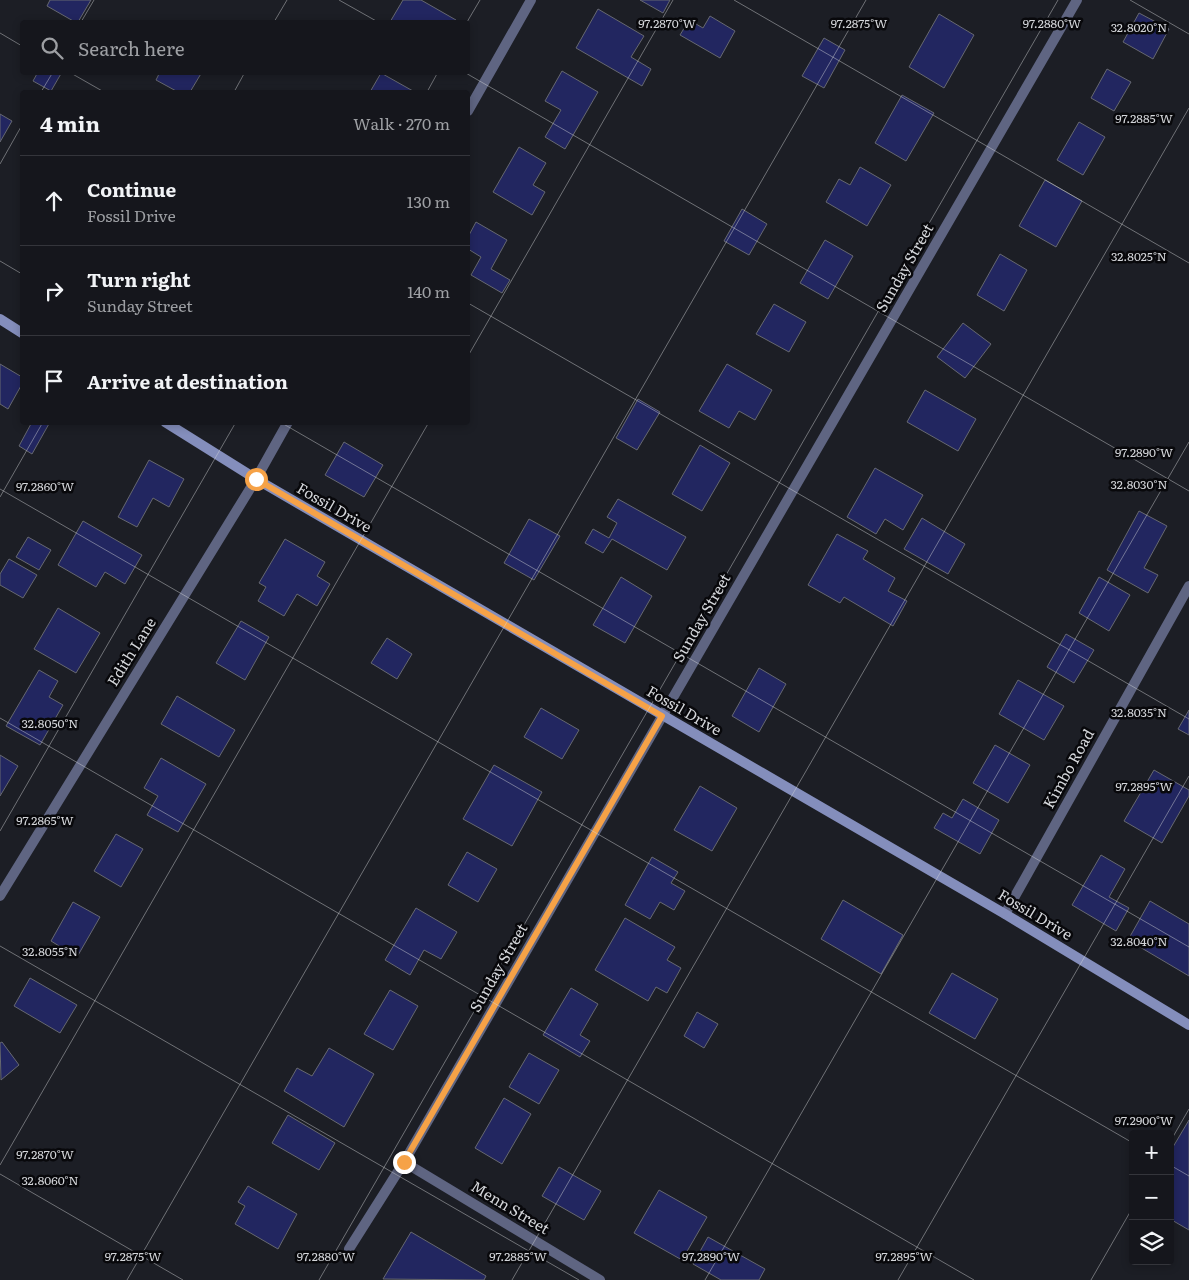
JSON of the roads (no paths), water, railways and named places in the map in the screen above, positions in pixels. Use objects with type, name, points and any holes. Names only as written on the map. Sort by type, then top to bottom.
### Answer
[{"type":"street","points":[[470,107],[531,0]]},
{"type":"street","name":"Sunday Street","points":[[349,1249],[404,1162],[1077,0]]},
{"type":"street","points":[[0,319],[20,332]]},
{"type":"street","name":"Fossil Drive","points":[[170,425],[256,479],[1005,914],[1189,1025]]},
{"type":"street","name":"Edith Lane","points":[[0,896],[256,479],[286,425]]},
{"type":"street","name":"Kimbo Road","points":[[1005,914],[1189,586]]},
{"type":"street","name":"Menn Street","points":[[404,1162],[600,1280]]}]
